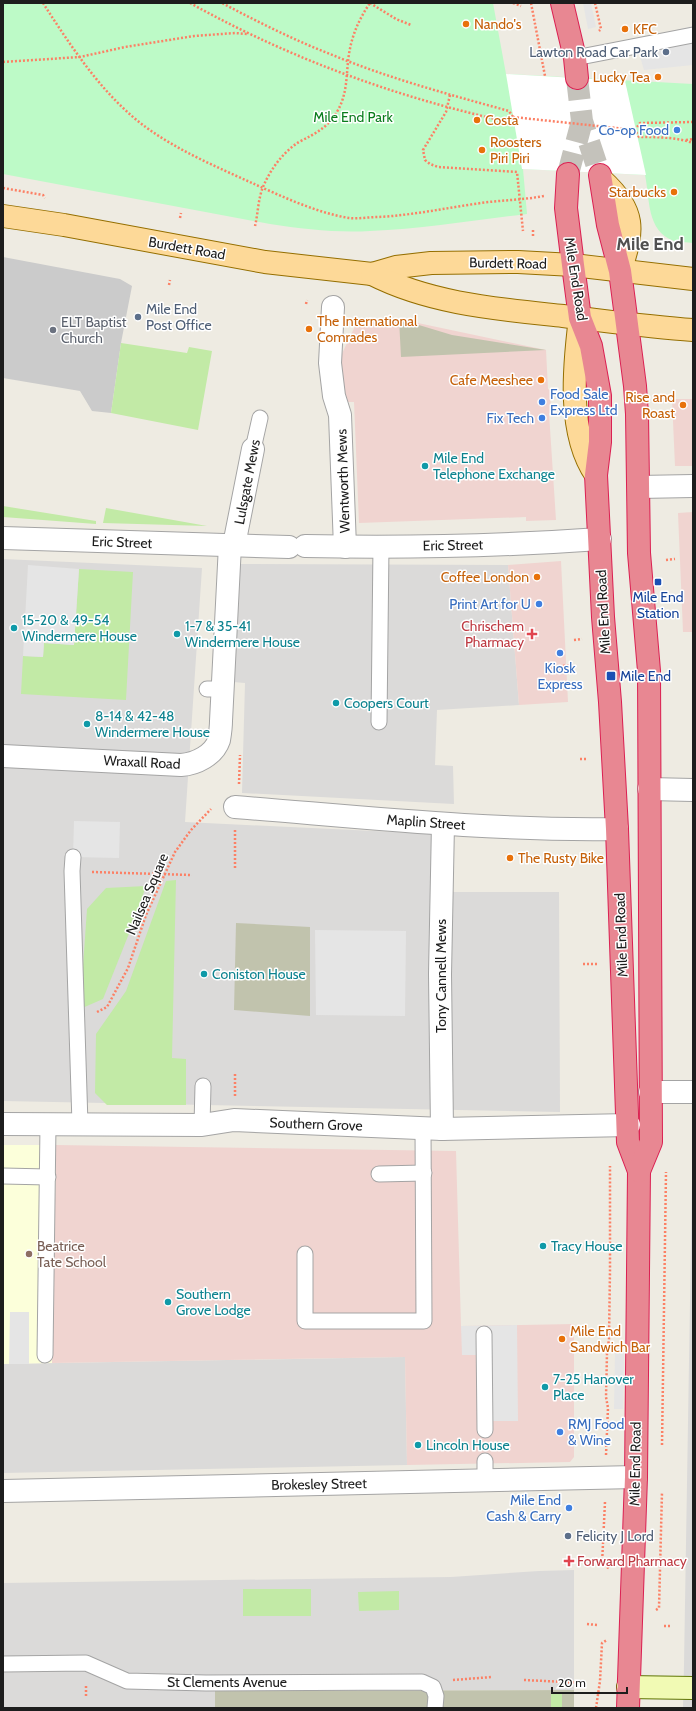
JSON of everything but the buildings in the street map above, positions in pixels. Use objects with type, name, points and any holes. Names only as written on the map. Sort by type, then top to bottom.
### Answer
[{"type":"highway","points":[[562,3],[576,68]]},
{"type":"highway","name":"Mile End Road","points":[[568,174],[566,208],[580,318],[591,346],[600,396],[600,442],[596,475],[603,617],[610,702],[617,829],[629,1126],[628,1142],[639,1171],[636,1477],[628,1708]]},
{"type":"highway","name":"Mile End Road","points":[[601,177],[608,225],[620,271],[619,323],[635,386],[639,487],[639,553],[649,671],[651,1142],[639,1171]]},
{"type":"main road","name":"Burdett Road","points":[[3,216],[64,225],[265,262],[372,274],[394,285],[433,298],[482,307],[693,330]]},
{"type":"main road","name":"Burdett Road","points":[[372,274],[396,267],[431,263],[530,262],[573,265],[693,279]]},
{"type":"street","name":"Wentworth Mews","points":[[333,307],[330,363],[334,396],[339,414],[345,547]]},
{"type":"street","name":"Lulsgate Mews","points":[[232,545],[254,449]]},
{"type":"street","points":[[639,487],[693,486]]},
{"type":"street","name":"Eric Street","points":[[3,538],[345,547],[498,544],[600,539]]},
{"type":"street","name":"Wraxall Road","points":[[9,756],[58,757],[182,765],[192,764],[209,754],[218,742],[221,721],[215,689],[232,545]]},
{"type":"street","points":[[649,789],[693,790]]},
{"type":"street","name":"Maplin Street","points":[[234,807],[443,824],[546,829],[617,829]]},
{"type":"street","name":"Tony Cannell Mews","points":[[433,1129],[440,974],[443,824]]},
{"type":"street","points":[[650,1092],[693,1092]]},
{"type":"street","name":"Southern Grove","points":[[3,1124],[202,1125],[234,1120],[433,1129],[629,1126]]},
{"type":"street","name":"Brokesley Street","points":[[3,1491],[485,1470],[636,1477]]},
{"type":"street","points":[[628,1687],[693,1688]]},
{"type":"lane","points":[[576,68],[637,46],[693,35]]},
{"type":"lane","name":"Lulsgate Mews","points":[[254,449],[260,418]]},
{"type":"lane","points":[[379,722],[381,546]]},
{"type":"lane","points":[[72,864],[80,1124]]},
{"type":"lane","points":[[202,1125],[203,1086]]},
{"type":"lane","points":[[45,1355],[48,1124]]},
{"type":"lane","points":[[305,1254],[305,1321],[424,1321],[424,1173],[433,1129]]},
{"type":"lane","points":[[379,1174],[424,1173]]},
{"type":"lane","points":[[3,1176],[48,1177]]},
{"type":"lane","points":[[484,1334],[485,1430]]},
{"type":"lane","name":"St Clements Avenue","points":[[3,1664],[86,1663],[127,1681],[206,1683],[422,1682]]},
{"type":"lane","points":[[422,1682],[433,1687],[436,1696],[435,1708]]},
{"type":"path","points":[[44,3],[80,57],[117,101],[147,128],[187,152],[263,188],[315,208],[349,218],[411,215],[483,202],[519,200],[545,196]]},
{"type":"path","points":[[190,3],[253,36],[305,60],[348,77],[438,105],[508,122],[513,117]]},
{"type":"path","points":[[222,3],[285,34],[348,61],[450,95],[509,111],[513,117]]},
{"type":"path","points":[[255,226],[263,188],[273,169],[287,152],[298,143],[322,131],[332,120],[344,96],[348,77],[348,61],[355,30],[370,3],[396,19],[411,25]]},
{"type":"path","points":[[513,3],[521,6]]},
{"type":"path","points":[[530,3],[545,76]]},
{"type":"path","points":[[3,62],[80,57],[125,47],[174,39],[235,33],[253,36]]},
{"type":"path","points":[[450,95],[446,112],[423,150],[423,155],[426,161],[438,167],[517,172],[523,231]]},
{"type":"path","points":[[513,117],[635,130]]},
{"type":"path","points":[[635,130],[640,123],[693,122]]},
{"type":"path","points":[[635,130],[639,137],[686,140],[693,139]]},
{"type":"path","points":[[686,140],[693,143]]},
{"type":"path","points":[[3,188],[43,195]]},
{"type":"path","points":[[180,218],[181,213]]},
{"type":"path","points":[[533,230],[533,237]]},
{"type":"path","points":[[170,280],[170,286]]},
{"type":"path","points":[[306,304],[307,300]]},
{"type":"path","points":[[666,560],[675,559]]},
{"type":"path","points":[[574,640],[582,639]]},
{"type":"path","points":[[563,666],[575,665]]},
{"type":"path","points":[[580,759],[588,759]]},
{"type":"path","name":"Nailsea Square","points":[[76,1023],[106,1007],[128,968],[146,915],[176,852],[191,830],[213,807],[234,807]]},
{"type":"path","points":[[234,807],[235,870]]},
{"type":"path","points":[[72,864],[192,875]]},
{"type":"path","points":[[583,964],[597,964]]},
{"type":"path","points":[[587,1624],[597,1625]]},
{"type":"path","points":[[664,1626],[671,1626]]},
{"type":"path","points":[[422,1682],[492,1677]]},
{"type":"path","points":[[524,1680],[586,1683]]},
{"type":"shaded area","points":[[583,3],[591,3],[596,27],[588,29]]},
{"type":"shaded area","name":"Lawton Road Car Park","points":[[693,26],[693,65],[644,70],[635,40]]},
{"type":"shaded area","name":"ELT Baptist Church","points":[[3,257],[120,279],[132,286],[121,343],[111,413],[92,411],[80,391],[3,378]]},
{"type":"shaded area","points":[[399,319],[546,350],[548,389],[550,390],[551,413],[549,413],[556,520],[526,521],[526,517],[359,523],[354,402],[340,402],[338,362],[357,322]]},
{"type":"shaded area","points":[[399,319],[452,335],[546,350],[401,357]]},
{"type":"shaded area","points":[[672,399],[693,399],[693,466],[675,466]]},
{"type":"shaded area","points":[[693,512],[693,632],[683,632],[678,513]]},
{"type":"shaded area","points":[[3,559],[202,568],[185,822],[437,834],[438,892],[559,892],[560,1112],[3,1101]]},
{"type":"shaded area","points":[[561,561],[568,702],[519,705],[508,565]]},
{"type":"shaded area","points":[[238,564],[508,565],[519,705],[437,710],[435,765],[453,766],[454,804],[242,793],[245,683],[233,682]]},
{"type":"shaded area","points":[[28,565],[79,569],[74,645],[44,643],[43,657],[23,656]]},
{"type":"shaded area","points":[[693,816],[693,1114],[692,1066]]},
{"type":"shaded area","points":[[74,821],[120,822],[119,858],[73,857]]},
{"type":"shaded area","points":[[236,923],[310,927],[310,1016],[234,1010]]},
{"type":"shaded area","points":[[315,930],[406,931],[405,1016],[316,1015]]},
{"type":"shaded area","points":[[693,1119],[693,1708],[683,1708],[684,1665]]},
{"type":"shaded area","name":"Beatrice Tate School","points":[[3,1145],[56,1145],[52,1363],[3,1364]]},
{"type":"shaded area","points":[[56,1145],[456,1151],[461,1326],[574,1324],[574,1457],[570,1462],[407,1465],[405,1357],[52,1363]]},
{"type":"shaded area","points":[[10,1312],[29,1312],[29,1364],[9,1364]]},
{"type":"shaded area","points":[[517,1325],[518,1421],[481,1421],[480,1355],[462,1355],[461,1326]]},
{"type":"shaded area","points":[[615,1353],[624,1353],[623,1409],[614,1409]]},
{"type":"shaded area","points":[[405,1357],[407,1465],[3,1473],[3,1364]]},
{"type":"shaded area","points":[[574,1570],[574,1690],[216,1691],[215,1708],[3,1708],[3,1583],[451,1577]]},
{"type":"shaded area","points":[[574,1690],[574,1708],[215,1708],[215,1691]]},
{"type":"green space","name":"Mile End Park","points":[[3,3],[493,3],[506,74],[693,84],[693,243],[674,241],[658,230],[651,213],[645,175],[523,169],[527,214],[390,230],[345,231],[320,230],[270,224],[3,174]]},
{"type":"green space","points":[[121,343],[187,353],[189,347],[212,351],[198,430],[111,413]]},
{"type":"green space","points":[[3,506],[96,521],[96,524],[3,517]]},
{"type":"green space","points":[[106,508],[207,526],[103,523]]},
{"type":"green space","points":[[79,569],[133,572],[126,700],[21,694],[23,656],[43,657],[44,643],[74,645]]},
{"type":"green space","points":[[176,880],[172,1058],[186,1059],[186,1105],[107,1105],[95,1093],[96,1034],[126,991],[166,881]]},
{"type":"green space","points":[[146,886],[134,921],[103,999],[80,1009],[87,909],[106,888]]},
{"type":"green space","points":[[243,1589],[311,1589],[311,1616],[243,1616]]},
{"type":"green space","points":[[399,1591],[399,1610],[359,1611],[358,1592]]},
{"type":"green space","points":[[551,1694],[562,1694],[562,1708],[551,1708]]},
{"type":"pier","points":[[506,74],[625,81],[646,175],[522,169]]},
{"type":"tunnel","points":[[577,78],[582,121],[600,175]]},
{"type":"tunnel","points":[[568,174],[582,121]]},
{"type":"place","name":"Nando's","points":[[466,24]]},
{"type":"place","name":"KFC","points":[[625,29]]},
{"type":"place","name":"Lawton Road Car Park","points":[[666,52]]},
{"type":"place","name":"Lucky Tea","points":[[658,77]]},
{"type":"place","name":"Costa","points":[[477,120]]},
{"type":"place","name":"Co-op Food","points":[[677,130]]},
{"type":"place","name":"Roosters Piri Piri","points":[[482,150]]},
{"type":"place","name":"Starbucks","points":[[674,192]]},
{"type":"place","name":"Mile End Post Office","points":[[138,317]]},
{"type":"place","name":"The International Comrades","points":[[309,329]]},
{"type":"place","name":"ELT Baptist Church","points":[[53,330]]},
{"type":"place","name":"Cafe Meeshee","points":[[541,380]]},
{"type":"place","name":"Food Sale Express Ltd","points":[[542,402]]},
{"type":"place","name":"Rise and Roast","points":[[683,405]]},
{"type":"place","name":"Fix Tech","points":[[542,418]]},
{"type":"place","name":"Mile End Telephone Exchange","points":[[425,466]]},
{"type":"place","name":"Coffee London","points":[[537,577]]},
{"type":"place","name":"Mile End Station","points":[[658,582]]},
{"type":"place","name":"Print Art for U","points":[[539,604]]},
{"type":"place","name":"15-20 & 49-54 Windermere House","points":[[14,628]]},
{"type":"place","name":"1-7 & 35-41 Windermere House","points":[[177,634]]},
{"type":"place","name":"Chrischem Pharmacy","points":[[532,634]]},
{"type":"place","name":"Kiosk Express","points":[[560,653]]},
{"type":"place","name":"Mile End","points":[[611,676]]},
{"type":"place","name":"Coopers Court","points":[[336,703]]},
{"type":"place","name":"8-14 & 42-48 Windermere House","points":[[87,724]]},
{"type":"place","name":"The Rusty Bike","points":[[510,858]]},
{"type":"place","name":"Coniston House","points":[[204,974]]},
{"type":"place","name":"Tracy House","points":[[543,1246]]},
{"type":"place","name":"Beatrice Tate School","points":[[29,1254]]},
{"type":"place","name":"Southern Grove Lodge","points":[[168,1302]]},
{"type":"place","name":"Mile End Sandwich Bar","points":[[562,1339]]},
{"type":"place","name":"7-25 Hanover Place","points":[[545,1387]]},
{"type":"place","name":"RMJ Food & Wine","points":[[560,1432]]},
{"type":"place","name":"Lincoln House","points":[[418,1445]]},
{"type":"place","name":"Mile End Cash & Carry","points":[[569,1508]]},
{"type":"place","name":"Felicity J Lord","points":[[568,1536]]},
{"type":"place","name":"Forward Pharmacy","points":[[569,1561]]},
{"type":"district","name":"Mile End","points":[[650,244]]}]
